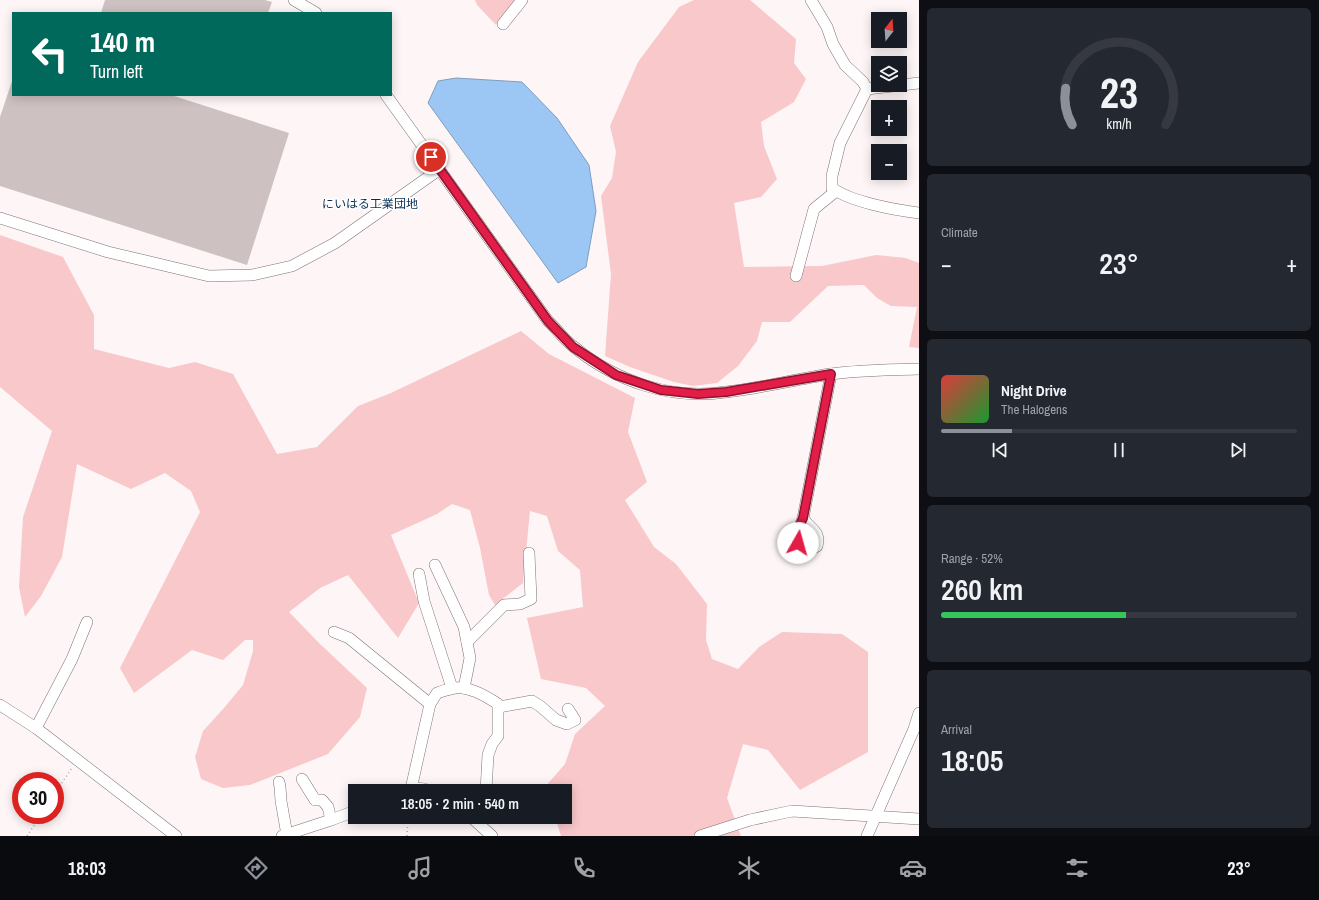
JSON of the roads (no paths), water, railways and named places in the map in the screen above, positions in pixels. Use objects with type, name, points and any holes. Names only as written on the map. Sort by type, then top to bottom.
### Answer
[{"type":"street","points":[[294,0],[314,12]]},
{"type":"street","points":[[503,24],[522,0]]},
{"type":"street","points":[[811,0],[827,27],[833,44],[845,65],[863,82],[867,90]]},
{"type":"street","points":[[867,90],[919,82]]},
{"type":"street","points":[[867,90],[840,143],[832,176],[832,188],[839,193],[892,210],[919,213]]},
{"type":"street","points":[[387,96],[548,321],[573,347],[616,375],[661,390],[698,394],[726,392],[831,374],[919,369]]},
{"type":"street","points":[[0,218],[108,252],[209,276],[252,275],[292,266],[335,243],[440,169]]},
{"type":"street","points":[[796,276],[814,209],[836,191]]},
{"type":"street","points":[[803,518],[831,374]]},
{"type":"street","points":[[467,642],[504,605],[520,604],[530,599],[529,553]]},
{"type":"street","points":[[435,565],[464,627],[470,658],[464,688]]},
{"type":"street","points":[[419,574],[424,601],[452,688]]},
{"type":"street","points":[[36,728],[72,659],[87,622]]},
{"type":"street","points":[[334,632],[349,638],[430,704]]},
{"type":"street","points":[[410,784],[430,704],[437,693],[452,688],[464,688],[489,698],[498,704],[498,736],[492,744],[488,755],[486,784]]},
{"type":"street","points":[[498,707],[532,701],[556,720],[567,724],[575,720],[568,709]]},
{"type":"street","points":[[0,705],[36,728],[176,836]]},
{"type":"street","points":[[867,836],[874,816],[914,729],[919,713]]},
{"type":"street","points":[[302,779],[314,800],[322,800],[326,804],[331,820]]},
{"type":"street","points":[[279,782],[285,835],[348,814]]},
{"type":"street","points":[[700,836],[750,820],[792,811],[919,819]]},
{"type":"street","points":[[485,824],[492,836]]},
{"type":"water","points":[[456,78],[522,82],[557,118],[589,165],[596,211],[586,267],[558,283],[428,103],[438,81]]},
{"type":"district","name":"にいはる工業団地","points":[[370,204]]}]
